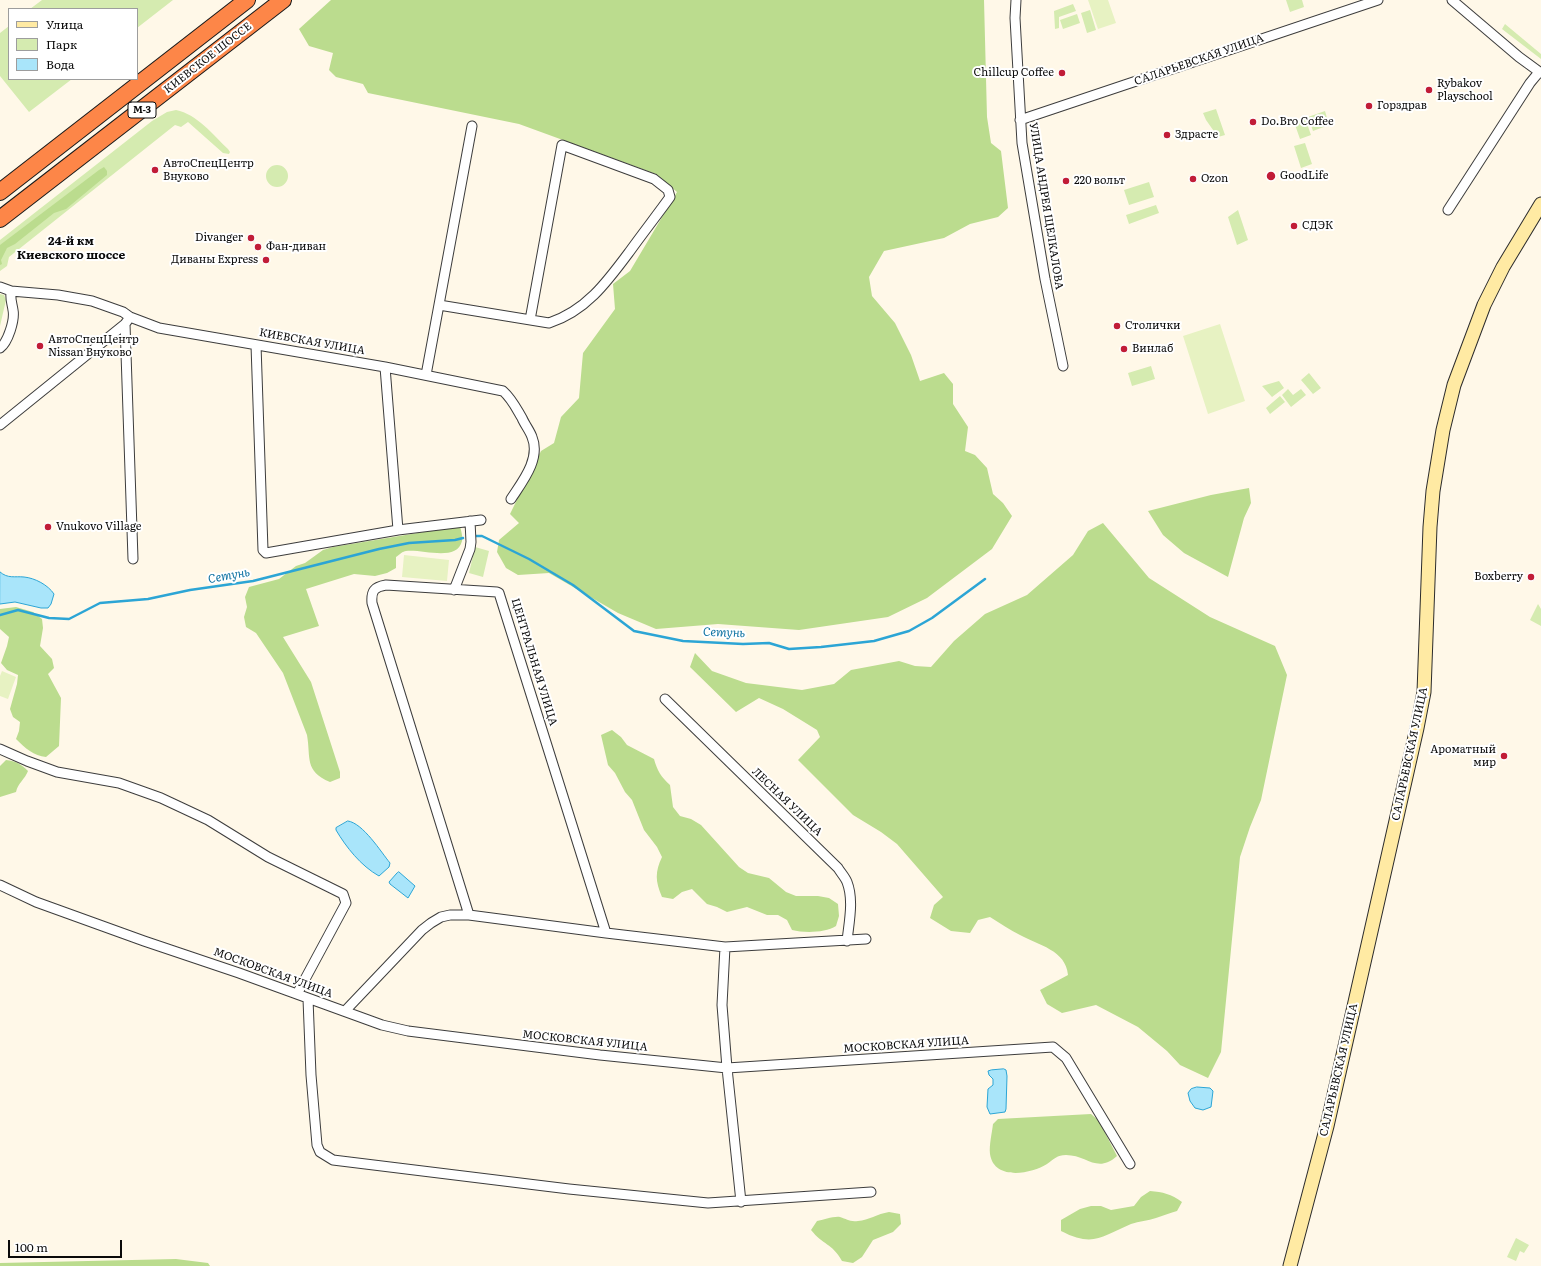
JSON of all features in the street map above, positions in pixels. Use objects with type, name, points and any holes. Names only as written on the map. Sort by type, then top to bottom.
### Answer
[{"type":"highway","name":"КИЕВСКОЕ ШОССЕ","points":[[0,192],[247,0]]},
{"type":"highway","name":"КИЕВСКОЕ ШОССЕ","points":[[0,219],[282,0]]},
{"type":"street","name":"УЛИЦА АНДРЕЯ ЩЕЛКАЛОВА","points":[[1016,0],[1015,18],[1022,143],[1032,208],[1064,366]]},
{"type":"street","name":"САЛАРЬЕВСКАЯ УЛИЦА","points":[[1020,120],[1378,0]]},
{"type":"street","points":[[1448,210],[1530,83],[1540,72],[1519,57],[1452,0]]},
{"type":"street","points":[[426,375],[472,126]]},
{"type":"street","points":[[439,305],[530,320],[549,323],[563,319],[585,304],[606,284],[670,197],[668,190],[654,179],[562,145],[530,320]]},
{"type":"street","name":"САЛАРЬЕВСКАЯ УЛИЦА","points":[[1290,1266],[1327,1126],[1416,735],[1424,692],[1430,526],[1433,491],[1443,430],[1454,385],[1484,304],[1503,267],[1541,204]]},
{"type":"street","name":"КИЕВСКАЯ УЛИЦА","points":[[0,287],[11,291],[58,295],[92,301],[123,312],[128,321],[159,328],[385,367],[503,391],[511,398],[533,438],[534,448],[530,467],[511,499]]},
{"type":"street","points":[[0,348],[4,345],[8,338],[14,314],[10,298],[11,291]]},
{"type":"street","points":[[0,425],[128,321]]},
{"type":"street","points":[[128,321],[133,559]]},
{"type":"street","points":[[256,345],[264,550],[266,553],[398,530],[481,520]]},
{"type":"street","points":[[385,367],[398,530]]},
{"type":"street","points":[[454,590],[470,549],[470,521]]},
{"type":"street","name":"ЦЕНТРАЛЬНАЯ УЛИЦА","points":[[469,915],[372,603],[371,596],[373,590],[378,586],[386,585],[497,592],[501,596],[606,933]]},
{"type":"street","name":"ЛЕСНАЯ УЛИЦА","points":[[665,699],[838,868],[846,881],[850,894],[850,914],[847,941]]},
{"type":"street","points":[[0,749],[57,772],[119,783],[161,798],[208,820],[268,857],[343,894],[346,903],[297,994]]},
{"type":"street","name":"МОСКОВСКАЯ УЛИЦА","points":[[0,885],[36,902],[382,1025],[408,1031],[600,1055],[727,1068],[1053,1047],[1066,1058],[1130,1164]]},
{"type":"street","points":[[345,1011],[422,930],[441,917],[446,916],[469,915],[725,947],[866,939]]},
{"type":"street","points":[[725,947],[722,1005],[741,1202]]},
{"type":"street","points":[[308,999],[311,1075],[317,1145],[320,1152],[333,1160],[569,1189],[708,1203],[741,1202],[871,1192]]},
{"type":"green space","points":[[42,0],[173,0],[138,27],[138,8],[31,8]]},
{"type":"green space","points":[[331,0],[984,0],[987,117],[991,143],[1001,151],[1008,208],[998,217],[970,224],[944,238],[884,251],[869,277],[872,296],[895,323],[911,355],[920,381],[944,373],[953,384],[953,404],[968,427],[965,451],[975,455],[987,468],[993,494],[1003,503],[1012,516],[992,549],[927,598],[888,617],[799,630],[718,624],[656,629],[618,613],[549,573],[518,575],[506,568],[497,552],[499,540],[519,523],[510,514],[541,451],[554,443],[561,417],[579,398],[583,353],[615,309],[613,284],[630,271],[677,192],[656,174],[519,124],[368,93],[363,84],[336,77],[329,70],[333,53],[309,46],[299,29]]},
{"type":"green space","points":[[1088,0],[1108,0],[1116,23],[1098,29]]},
{"type":"green space","points":[[1286,0],[1302,0],[1304,7],[1290,12]]},
{"type":"green space","points":[[1073,4],[1076,11],[1059,17],[1059,28],[1055,29],[1054,11]]},
{"type":"green space","points":[[1090,10],[1096,30],[1087,33],[1081,13]]},
{"type":"green space","points":[[1077,14],[1080,23],[1063,29],[1060,20]]},
{"type":"green space","points":[[1505,24],[1541,54],[1541,59],[1502,29]]},
{"type":"green space","points":[[8,27],[8,80],[71,80],[29,112],[0,76],[0,33]]},
{"type":"green space","points":[[1216,109],[1225,135],[1218,137],[1203,113]]},
{"type":"green space","points":[[176,110],[184,112],[198,120],[228,149],[230,152],[229,154],[223,153],[188,122],[181,127],[175,125],[9,257],[7,266],[0,271],[0,240],[152,121],[167,112]]},
{"type":"green space","points":[[1325,111],[1329,125],[1313,131],[1308,117]]},
{"type":"green space","points":[[1305,118],[1311,135],[1300,139],[1294,122]]},
{"type":"green space","points":[[1305,143],[1312,164],[1301,168],[1294,146]]},
{"type":"green space","points":[[277,165],[285,168],[288,176],[285,184],[277,187],[269,184],[266,176],[269,168]]},
{"type":"green space","points":[[104,167],[107,171],[107,175],[66,209],[54,213],[15,244],[7,248],[1,260],[2,264],[0,265],[0,245]]},
{"type":"green space","points":[[1149,182],[1154,197],[1129,205],[1124,190]]},
{"type":"green space","points":[[1156,205],[1159,213],[1129,224],[1126,215]]},
{"type":"green space","points":[[1238,210],[1248,240],[1237,245],[1228,217]]},
{"type":"green space","points":[[0,294],[4,295],[6,300],[0,326]]},
{"type":"green space","points":[[1220,324],[1245,401],[1208,414],[1183,336]]},
{"type":"green space","points":[[1151,366],[1155,379],[1132,386],[1128,373]]},
{"type":"green space","points":[[1309,373],[1321,388],[1313,394],[1301,380]]},
{"type":"green space","points":[[1279,381],[1284,388],[1272,397],[1262,386]]},
{"type":"green space","points":[[1288,389],[1293,395],[1301,389],[1306,395],[1291,407],[1282,395]]},
{"type":"green space","points":[[1280,396],[1285,402],[1270,414],[1266,408]]},
{"type":"green space","points":[[1249,488],[1251,503],[1244,518],[1228,577],[1184,553],[1163,535],[1148,511],[1211,495]]},
{"type":"green space","points":[[1103,523],[1149,578],[1210,617],[1275,646],[1287,675],[1261,800],[1240,857],[1221,1052],[1208,1078],[1180,1065],[1167,1051],[1138,1027],[1096,1005],[1062,1013],[1047,1004],[1040,990],[1068,975],[1062,960],[1050,949],[1016,933],[990,917],[978,920],[970,933],[951,931],[930,918],[934,905],[943,897],[897,844],[881,832],[853,815],[798,760],[820,737],[817,730],[783,709],[759,698],[736,712],[690,667],[695,653],[712,671],[746,683],[802,690],[834,684],[851,670],[899,661],[915,666],[931,667],[954,641],[985,614],[1027,595],[1073,555],[1088,531]]},
{"type":"green space","points":[[460,526],[462,541],[459,547],[454,551],[438,553],[405,551],[396,557],[396,568],[387,573],[375,576],[354,574],[306,589],[319,626],[283,637],[311,682],[340,772],[340,778],[330,782],[322,778],[312,768],[310,763],[307,735],[283,673],[256,633],[246,627],[244,617],[247,607],[245,597],[249,587],[279,579],[296,566],[305,563],[323,550],[333,547]]},
{"type":"green space","points":[[475,547],[489,551],[483,577],[469,573]]},
{"type":"green space","points":[[404,555],[449,560],[447,581],[402,577]]},
{"type":"green space","points":[[1538,604],[1541,609],[1541,626],[1530,620]]},
{"type":"green space","points":[[16,607],[33,612],[42,619],[43,628],[40,646],[52,659],[54,668],[48,674],[61,698],[59,746],[46,757],[30,751],[16,739],[20,722],[13,717],[10,709],[18,675],[7,670],[1,663],[9,637],[0,629],[0,609]]},
{"type":"green space","points":[[2,671],[16,677],[8,699],[0,696],[0,676]]},
{"type":"green space","points":[[612,730],[621,737],[627,745],[654,759],[656,767],[670,785],[673,807],[680,816],[691,819],[701,825],[739,867],[748,873],[769,878],[786,892],[796,896],[818,896],[829,898],[838,904],[839,916],[836,926],[826,930],[814,932],[792,930],[787,920],[778,915],[767,915],[747,907],[727,912],[707,904],[692,889],[682,892],[673,899],[662,897],[657,881],[657,872],[662,857],[657,847],[644,830],[632,800],[625,792],[615,773],[608,765],[601,735]]},
{"type":"green space","points":[[6,760],[18,763],[28,771],[18,786],[16,792],[0,797],[0,766]]},
{"type":"green space","points":[[1091,1114],[1099,1121],[1117,1156],[1110,1161],[1098,1164],[1073,1156],[1063,1155],[1040,1168],[1014,1173],[1006,1172],[998,1168],[993,1163],[990,1154],[990,1143],[993,1124],[998,1119]]},
{"type":"green space","points":[[1150,1191],[1167,1194],[1182,1202],[1177,1211],[1131,1224],[1098,1238],[1082,1239],[1061,1231],[1061,1220],[1080,1209],[1091,1206],[1101,1206],[1111,1210],[1134,1206],[1141,1197]]},
{"type":"green space","points":[[889,1212],[900,1214],[901,1224],[893,1232],[873,1240],[862,1257],[853,1263],[842,1261],[831,1247],[815,1235],[811,1230],[817,1221],[828,1218],[840,1217],[850,1221],[858,1221]]},
{"type":"green space","points":[[1516,1238],[1529,1245],[1524,1253],[1520,1251],[1516,1261],[1507,1257]]},
{"type":"green space","points":[[176,1259],[208,1263],[210,1266],[0,1266],[0,1263]]},
{"type":"water","points":[[0,572],[9,576],[24,577],[41,582],[54,594],[51,604],[48,608],[41,608],[15,602],[0,604]]},
{"type":"water","points":[[348,821],[354,823],[366,832],[390,863],[389,867],[379,876],[372,872],[354,856],[336,830],[336,828]]},
{"type":"water","points":[[399,872],[415,886],[408,898],[389,882]]},
{"type":"water","points":[[1006,1070],[1007,1076],[1006,1109],[1005,1112],[990,1114],[987,1107],[988,1089],[993,1085],[993,1079],[989,1075],[988,1071]]},
{"type":"water","points":[[1197,1087],[1210,1088],[1213,1091],[1211,1107],[1203,1110],[1195,1108],[1190,1101],[1188,1093],[1191,1089]]},
{"type":"waterway","name":"Сетунь","points":[[474,536],[482,536],[529,559],[573,585],[634,631],[683,641],[743,644],[769,643],[789,649],[874,641],[909,631],[932,618],[985,579]]},
{"type":"waterway","name":"Сетунь","points":[[0,615],[18,610],[49,618],[69,619],[100,603],[148,599],[190,590],[253,581],[379,549],[409,543],[455,540],[463,538]]},
{"type":"place","name":"Chillcup Coffee","points":[[1062,73]]},
{"type":"place","name":"Rybakov Playschool","points":[[1429,90]]},
{"type":"place","name":"Горздрав","points":[[1369,106]]},
{"type":"place","name":"Do.Bro Coffee","points":[[1253,122]]},
{"type":"place","name":"Здрасте","points":[[1167,135]]},
{"type":"place","name":"АвтоСпецЦентр Внуково","points":[[155,170]]},
{"type":"place","name":"GoodLife","points":[[1271,176]]},
{"type":"place","name":"Ozon","points":[[1193,179]]},
{"type":"place","name":"220 вольт","points":[[1066,181]]},
{"type":"place","name":"СДЭК","points":[[1294,226]]},
{"type":"place","name":"Divanger","points":[[251,238]]},
{"type":"place","name":"Фан-диван","points":[[258,247]]},
{"type":"place","name":"Диваны Express","points":[[266,260]]},
{"type":"place","name":"Столички","points":[[1117,326]]},
{"type":"place","name":"АвтоСпецЦентр Nissan Внуково","points":[[40,346]]},
{"type":"place","name":"Винлаб","points":[[1124,349]]},
{"type":"place","name":"Vnukovo Village","points":[[48,527]]},
{"type":"place","name":"Boxberry","points":[[1531,577]]},
{"type":"place","name":"Ароматный мир","points":[[1504,756]]},
{"type":"district","name":"24-й км Киевского шоссе","points":[[71,248]]}]
